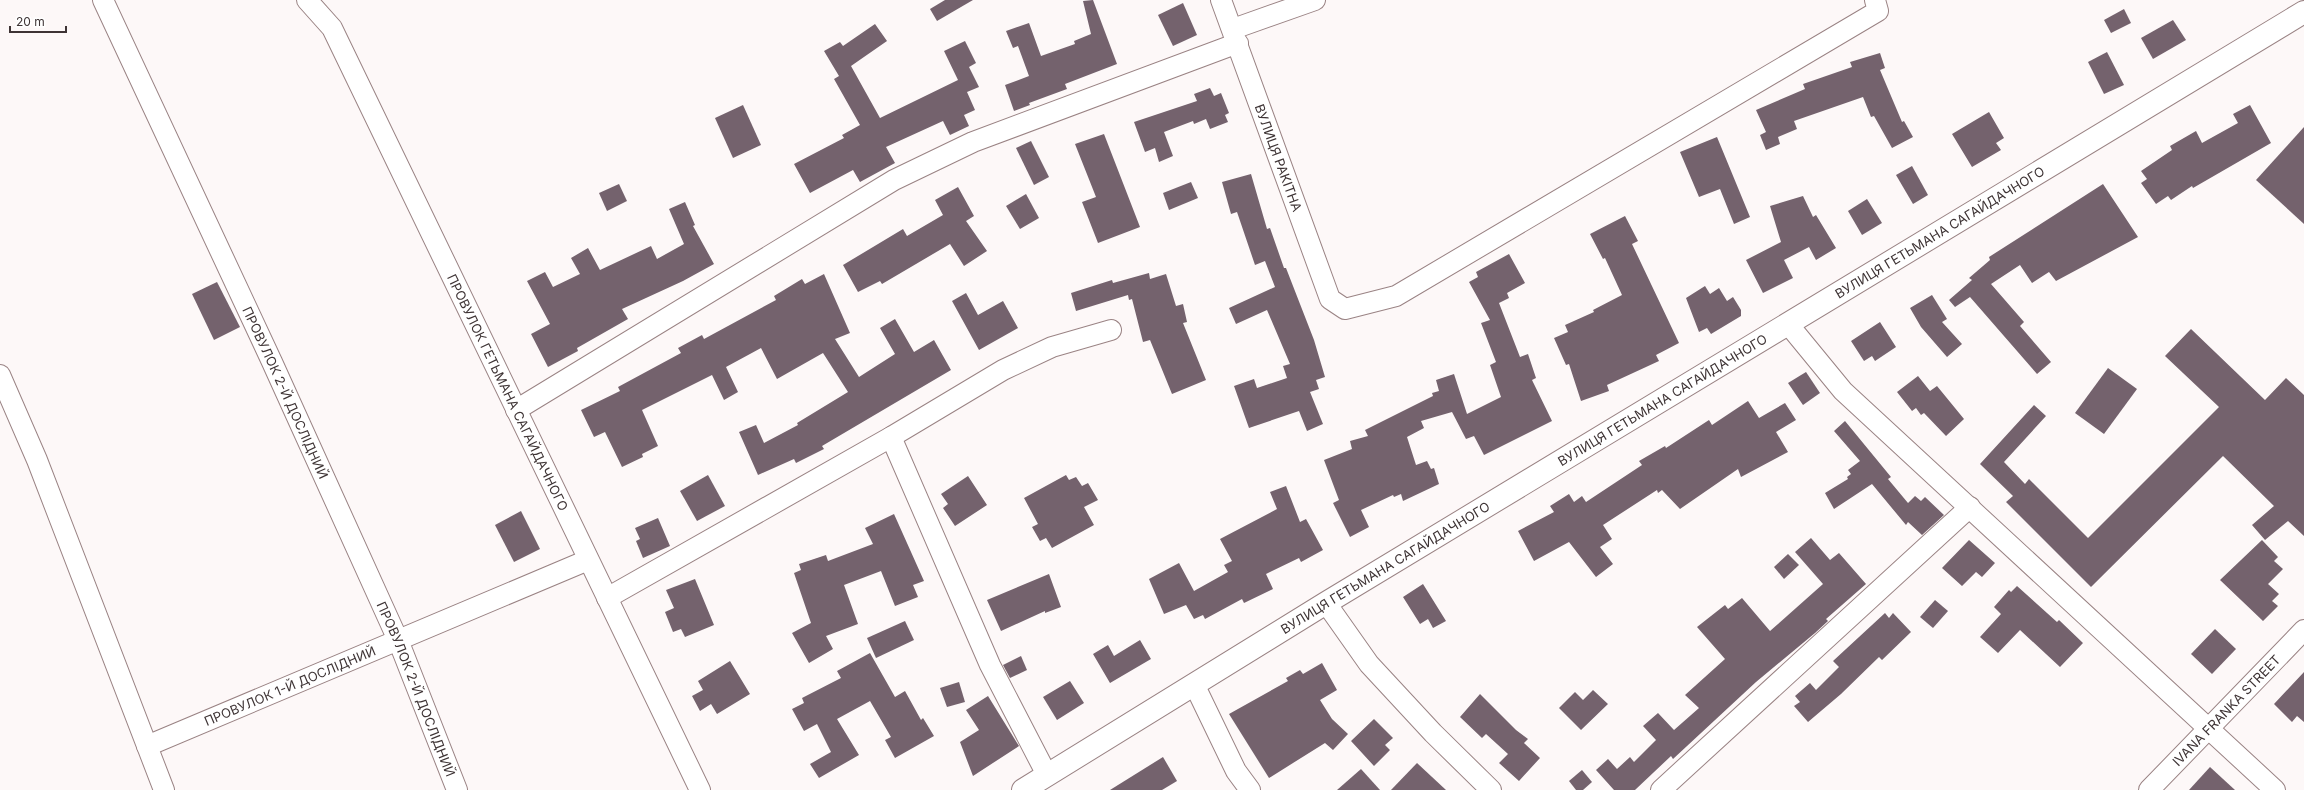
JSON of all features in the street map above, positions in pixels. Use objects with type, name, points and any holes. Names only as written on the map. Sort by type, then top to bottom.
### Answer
[{"type":"main road","name":"ВУЛИЦЯ ГЕТЬМАНА САГАЙДАЧНОГО","points":[[1023,790],[1326,603],[2304,12]]},
{"type":"street","name":"ПРОВУЛОК 2-Й ДОСЛІДНИЙ","points":[[104,0],[269,355],[398,640],[457,790]]},
{"type":"street","name":"ПРОВУЛОК ГЕТЬМАНА САГАЙДАЧНОГО","points":[[307,0],[332,28],[700,790]]},
{"type":"street","name":"ВУЛИЦЯ РАКІТНА","points":[[1221,0],[1330,299],[1345,309],[1396,296],[1876,6]]},
{"type":"street","points":[[516,410],[894,180],[973,142],[1235,36],[1315,0]]},
{"type":"street","points":[[1788,324],[1843,390],[2275,790]]},
{"type":"street","points":[[607,598],[891,437],[1003,370],[1052,347],[1110,330]]},
{"type":"street","points":[[0,375],[37,460],[164,790]]},
{"type":"street","points":[[891,437],[990,665],[1047,775]]},
{"type":"street","points":[[1662,790],[1970,507]]},
{"type":"street","name":"ПРОВУЛОК 1-Й ДОСЛІДНИЙ","points":[[147,746],[588,560]]},
{"type":"street","points":[[1326,603],[1369,664],[1434,733],[1491,790]]},
{"type":"street","name":"IVANA FRANKA STREET","points":[[2149,790],[2304,630]]},
{"type":"street","points":[[1194,684],[1236,771],[1250,790]]},
{"type":"building","points":[[945,0],[973,0],[937,21],[930,9]]},
{"type":"building","points":[[1093,0],[1117,64],[1065,84],[1067,89],[1029,103],[1030,105],[1014,111],[1005,85],[1029,76],[1018,46],[1013,48],[1006,31],[1029,23],[1041,56],[1075,44],[1074,41],[1091,34],[1083,1]]},
{"type":"building","points":[[1183,3],[1197,35],[1173,46],[1158,15]]},
{"type":"building","points":[[2124,9],[2131,23],[2111,33],[2104,20]]},
{"type":"building","points":[[2173,20],[2186,40],[2153,59],[2141,38]]},
{"type":"building","points":[[875,24],[887,41],[851,66],[880,118],[958,80],[944,51],[965,41],[976,63],[969,67],[979,87],[967,92],[975,110],[964,115],[969,126],[950,135],[943,121],[886,147],[895,163],[860,182],[853,170],[810,193],[794,164],[844,138],[842,135],[860,125],[834,79],[839,76],[824,51],[840,42],[843,46]]},
{"type":"building","points":[[2107,52],[2124,85],[2104,94],[2088,62]]},
{"type":"building","points":[[1880,53],[1885,68],[1880,70],[1902,122],[1904,121],[1913,137],[1892,148],[1874,116],[1871,117],[1863,97],[1794,121],[1797,129],[1778,137],[1780,144],[1766,150],[1760,135],[1766,132],[1756,110],[1805,89],[1803,84],[1852,67],[1850,62]]},
{"type":"building","points":[[1210,88],[1214,96],[1221,93],[1229,113],[1225,115],[1228,122],[1210,129],[1206,119],[1194,124],[1193,121],[1164,132],[1173,156],[1159,162],[1155,148],[1145,152],[1134,122],[1197,101],[1194,94]]},
{"type":"building","points":[[743,105],[761,145],[733,158],[715,118]]},
{"type":"building","points":[[2250,105],[2271,143],[2193,188],[2192,186],[2171,200],[2168,196],[2156,204],[2141,183],[2147,179],[2141,171],[2172,150],[2170,146],[2196,131],[2202,143],[2238,123],[2233,114]]},
{"type":"building","points":[[1989,112],[2004,138],[1996,143],[2001,150],[1972,167],[1952,134]]},
{"type":"building","points":[[2304,127],[2304,224],[2256,180]]},
{"type":"building","points":[[1104,134],[1140,227],[1098,243],[1082,202],[1096,197],[1075,144]]},
{"type":"building","points":[[1717,137],[1750,217],[1734,224],[1720,189],[1699,197],[1680,152]]},
{"type":"building","points":[[1031,141],[1049,177],[1034,185],[1016,148]]},
{"type":"building","points":[[1912,166],[1928,195],[1913,204],[1896,175]]},
{"type":"building","points":[[1251,174],[1267,229],[1270,228],[1284,268],[1286,268],[1314,340],[1325,377],[1316,380],[1319,389],[1310,392],[1323,424],[1307,431],[1299,411],[1249,428],[1234,386],[1254,379],[1257,388],[1287,378],[1283,366],[1290,364],[1267,310],[1236,324],[1229,308],[1275,287],[1265,261],[1255,265],[1237,212],[1231,214],[1222,182]]},
{"type":"building","points":[[1191,182],[1198,198],[1169,210],[1163,193]]},
{"type":"building","points":[[619,184],[627,201],[607,211],[599,193]]},
{"type":"building","points":[[2103,184],[2138,237],[2056,281],[2049,272],[2032,283],[2020,265],[1991,284],[2024,322],[2020,326],[2051,362],[2037,374],[1970,297],[1955,307],[1949,300],[1972,280],[1969,278],[1990,260],[1989,257]]},
{"type":"building","points":[[958,187],[974,216],[966,221],[987,251],[964,266],[950,244],[882,284],[880,281],[858,292],[843,265],[903,229],[907,236],[943,215],[935,200]]},
{"type":"building","points":[[1026,194],[1039,218],[1020,229],[1006,206]]},
{"type":"building","points":[[1803,196],[1813,217],[1816,215],[1836,248],[1816,260],[1809,247],[1784,260],[1793,278],[1763,293],[1746,260],[1781,242],[1770,206]]},
{"type":"building","points":[[1867,199],[1882,223],[1862,235],[1848,211]]},
{"type":"building","points":[[685,202],[695,225],[693,226],[714,264],[683,281],[622,309],[628,319],[577,348],[578,351],[548,367],[531,334],[550,324],[527,281],[545,272],[553,287],[580,274],[571,258],[588,248],[600,270],[651,246],[657,259],[684,244],[669,209]]},
{"type":"building","points":[[1625,216],[1638,241],[1632,244],[1679,343],[1656,355],[1659,361],[1607,385],[1609,391],[1581,401],[1569,364],[1566,365],[1554,338],[1568,332],[1565,325],[1594,312],[1593,310],[1622,295],[1605,258],[1603,259],[1590,234]]},
{"type":"building","points":[[1509,254],[1525,283],[1507,293],[1509,298],[1499,303],[1520,357],[1528,354],[1536,378],[1532,380],[1552,421],[1484,455],[1474,436],[1466,439],[1452,412],[1421,421],[1424,428],[1407,437],[1416,465],[1427,461],[1431,469],[1434,468],[1439,484],[1403,501],[1401,494],[1394,497],[1393,495],[1361,510],[1369,527],[1350,537],[1333,503],[1339,500],[1324,460],[1352,449],[1350,441],[1368,436],[1365,430],[1433,396],[1432,393],[1439,391],[1436,380],[1454,374],[1467,414],[1501,397],[1490,365],[1496,362],[1481,323],[1490,320],[1469,282],[1478,277],[1476,272]]},
{"type":"building","points":[[1149,273],[1150,279],[1166,274],[1176,306],[1183,304],[1187,322],[1183,323],[1206,380],[1172,394],[1150,340],[1143,342],[1132,299],[1129,300],[1128,295],[1076,311],[1071,293],[1112,280],[1113,283]]},
{"type":"building","points":[[824,274],[850,333],[835,339],[859,377],[895,354],[880,328],[895,319],[914,352],[934,340],[951,370],[822,446],[824,449],[796,463],[794,459],[758,475],[739,432],[756,425],[764,443],[798,425],[797,423],[848,392],[823,353],[777,379],[761,348],[726,367],[738,392],[724,400],[712,375],[642,410],[658,446],[642,454],[643,457],[622,467],[605,432],[594,437],[581,410],[620,391],[618,387],[681,353],[678,348],[702,335],[704,339],[776,300],[774,296],[802,279],[805,284]]},
{"type":"building","points":[[217,282],[240,327],[214,340],[192,294]]},
{"type":"building","points":[[1705,286],[1710,294],[1719,288],[1727,301],[1733,297],[1741,310],[1741,316],[1711,334],[1707,328],[1699,332],[1686,298]]},
{"type":"building","points":[[966,293],[978,315],[1003,301],[1018,328],[979,350],[952,301]]},
{"type":"building","points":[[1932,295],[1947,319],[1942,322],[1962,344],[1947,357],[1921,327],[1910,308]]},
{"type":"building","points":[[1880,322],[1896,347],[1875,361],[1872,356],[1864,361],[1851,341]]},
{"type":"building","points":[[2191,329],[2265,400],[2286,378],[2304,395],[2304,536],[2288,521],[2265,540],[2252,525],[2274,506],[2223,456],[2091,587],[2006,502],[2013,496],[1980,464],[2034,405],[2046,416],[2004,462],[2025,484],[2029,479],[2088,538],[2219,407],[2165,356]]},
{"type":"building","points":[[2108,368],[2137,389],[2104,434],[2075,413]]},
{"type":"building","points":[[1806,372],[1820,393],[1803,405],[1788,383]]},
{"type":"building","points":[[1918,376],[1930,391],[1937,386],[1964,419],[1946,436],[1924,413],[1921,415],[1916,408],[1912,411],[1897,392]]},
{"type":"building","points":[[1748,401],[1759,418],[1785,403],[1796,420],[1776,432],[1788,452],[1741,477],[1738,469],[1680,509],[1662,490],[1658,493],[1657,490],[1603,525],[1612,539],[1600,547],[1613,564],[1596,577],[1569,542],[1534,561],[1518,531],[1554,512],[1550,506],[1569,494],[1574,502],[1582,496],[1586,502],[1642,465],[1639,461],[1665,446],[1666,448],[1709,420],[1712,425]]},
{"type":"building","points":[[1845,421],[1891,477],[1888,479],[1908,503],[1915,496],[1921,501],[1925,497],[1944,515],[1922,535],[1908,522],[1906,525],[1872,484],[1834,509],[1825,493],[1848,479],[1847,477],[1851,474],[1848,470],[1860,461],[1834,431]]},
{"type":"building","points":[[708,475],[725,506],[697,521],[680,491]]},
{"type":"building","points":[[1066,475],[1069,480],[1076,477],[1082,486],[1088,483],[1098,500],[1084,507],[1094,525],[1052,548],[1046,538],[1040,541],[1032,527],[1038,524],[1024,498]]},
{"type":"building","points":[[968,476],[987,505],[955,526],[943,508],[948,504],[941,494]]},
{"type":"building","points":[[1286,486],[1300,522],[1306,519],[1323,550],[1301,562],[1299,558],[1266,574],[1273,589],[1244,603],[1242,599],[1205,619],[1203,615],[1194,619],[1186,605],[1164,614],[1149,579],[1179,563],[1194,591],[1228,572],[1224,565],[1232,561],[1220,539],[1277,509],[1270,492]]},
{"type":"building","points":[[521,511],[540,549],[514,562],[495,525]]},
{"type":"building","points":[[894,514],[924,581],[913,585],[918,597],[895,606],[881,571],[844,585],[858,624],[826,636],[833,649],[809,663],[792,633],[811,623],[794,573],[801,570],[799,564],[826,555],[828,561],[873,544],[865,528]]},
{"type":"building","points":[[658,518],[670,546],[643,558],[636,541],[640,539],[635,528]]},
{"type":"building","points":[[1811,538],[1830,560],[1839,553],[1866,584],[1826,619],[1828,621],[1815,633],[1756,682],[1673,759],[1671,756],[1635,790],[1614,790],[1596,770],[1608,759],[1617,769],[1630,757],[1634,762],[1656,740],[1643,726],[1658,713],[1674,730],[1699,708],[1685,695],[1725,659],[1697,627],[1725,605],[1728,609],[1742,598],[1770,631],[1823,584],[1795,552]]},
{"type":"building","points":[[1969,540],[1995,563],[1982,577],[1976,572],[1962,586],[1942,568]]},
{"type":"building","points":[[2262,540],[2278,557],[2274,561],[2283,569],[2268,584],[2279,594],[2272,601],[2278,606],[2263,621],[2220,580]]},
{"type":"building","points":[[1788,554],[1799,565],[1784,579],[1774,567]]},
{"type":"building","points":[[1049,574],[1061,607],[1045,613],[1045,611],[1001,631],[987,600]]},
{"type":"building","points":[[695,579],[714,625],[685,637],[681,629],[673,632],[665,612],[674,608],[666,590]]},
{"type":"building","points":[[1423,584],[1446,621],[1433,628],[1428,619],[1420,624],[1403,597]]},
{"type":"building","points":[[2017,586],[2057,622],[2059,620],[2083,643],[2060,667],[2020,630],[1998,653],[1980,637],[2001,614],[1994,607],[2009,590],[2011,592]]},
{"type":"building","points":[[1935,600],[1948,611],[1933,628],[1920,617]]},
{"type":"building","points":[[1885,613],[1889,618],[1893,613],[1911,632],[1882,660],[1879,657],[1841,694],[1808,722],[1794,706],[1800,702],[1795,696],[1810,683],[1816,690],[1839,667],[1833,661]]},
{"type":"building","points":[[905,621],[914,640],[876,658],[867,638]]},
{"type":"building","points":[[2215,629],[2236,649],[2212,674],[2191,654]]},
{"type":"building","points":[[1140,640],[1151,659],[1110,683],[1093,654],[1108,645],[1114,656]]},
{"type":"building","points":[[870,653],[895,697],[905,691],[921,720],[923,718],[934,736],[895,758],[885,740],[891,737],[870,701],[837,719],[859,755],[819,778],[810,764],[831,752],[817,724],[804,731],[792,709],[804,703],[802,698],[841,678],[837,671]]},
{"type":"building","points":[[1021,656],[1027,670],[1010,678],[1003,665]]},
{"type":"building","points":[[730,661],[750,694],[717,714],[711,704],[700,711],[692,696],[703,690],[698,681]]},
{"type":"building","points":[[1322,663],[1337,690],[1320,700],[1332,719],[1348,734],[1333,750],[1325,743],[1269,778],[1229,714],[1288,681],[1286,678],[1300,670],[1303,674]]},
{"type":"building","points":[[2304,672],[2304,722],[2297,716],[2292,722],[2274,704]]},
{"type":"building","points":[[1070,681],[1084,703],[1057,720],[1043,697]]},
{"type":"building","points":[[959,682],[965,702],[947,707],[940,688]]},
{"type":"building","points":[[1593,690],[1608,704],[1581,730],[1559,708],[1575,692],[1583,700]]},
{"type":"building","points":[[1480,694],[1516,730],[1528,739],[1524,743],[1540,758],[1519,781],[1499,763],[1508,754],[1486,734],[1482,738],[1460,717]]},
{"type":"building","points":[[988,696],[1019,746],[973,776],[960,742],[979,730],[966,710]]},
{"type":"building","points":[[1374,719],[1393,738],[1385,745],[1390,750],[1374,766],[1351,741]]},
{"type":"building","points":[[1163,757],[1177,781],[1162,790],[1110,790]]},
{"type":"building","points":[[1417,763],[1446,790],[1391,790]]},
{"type":"building","points":[[2210,767],[2235,790],[2189,790]]},
{"type":"building","points":[[1361,769],[1380,790],[1337,790]]},
{"type":"building","points":[[1582,770],[1592,782],[1583,790],[1576,790],[1569,781]]}]
